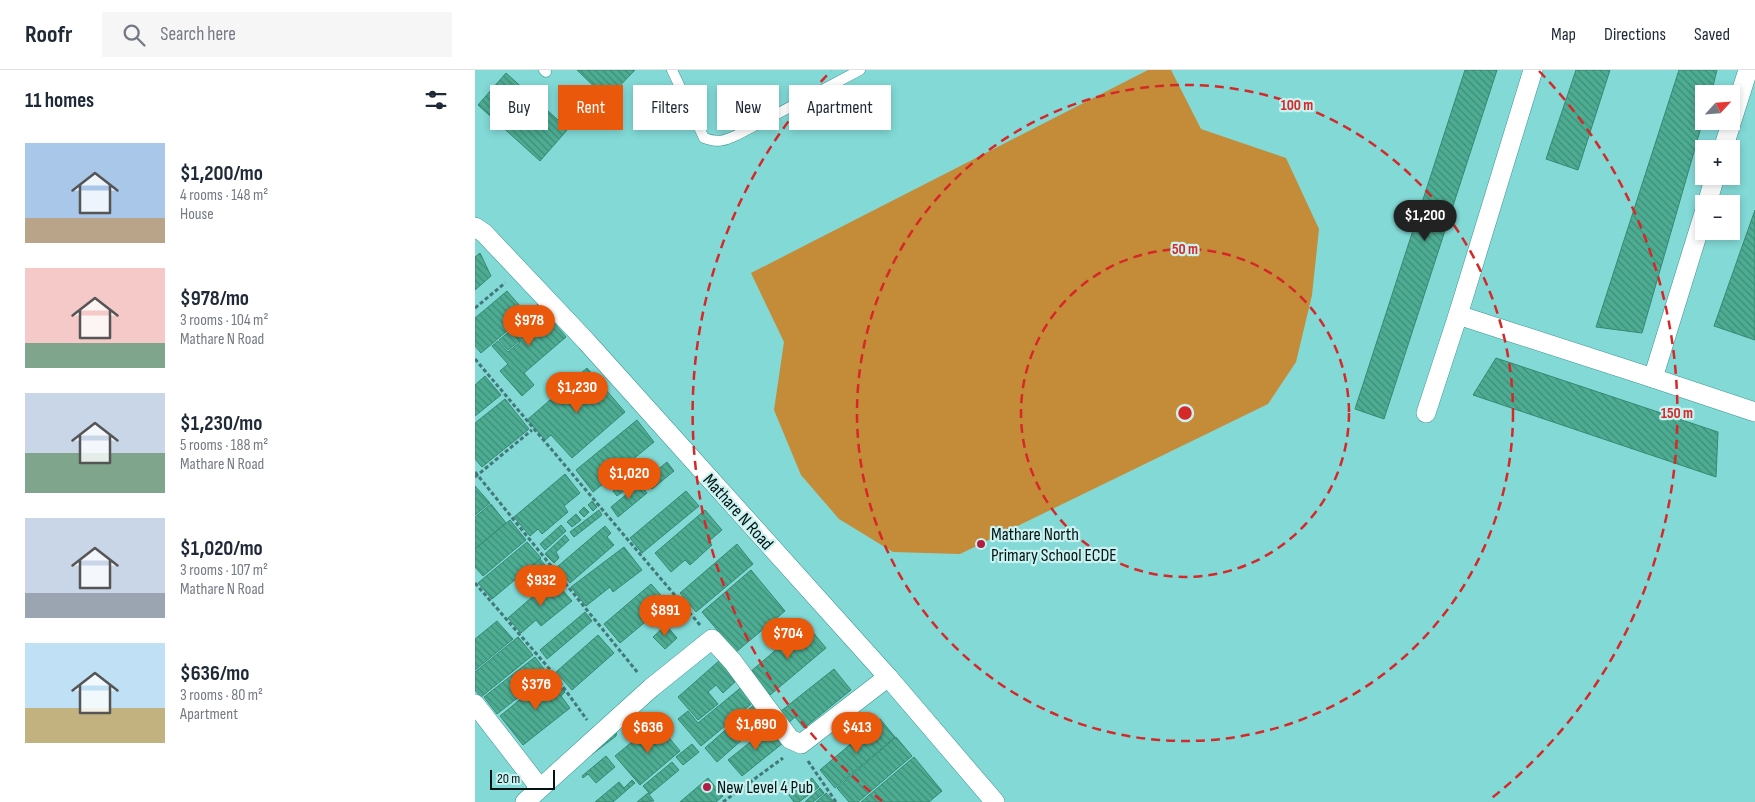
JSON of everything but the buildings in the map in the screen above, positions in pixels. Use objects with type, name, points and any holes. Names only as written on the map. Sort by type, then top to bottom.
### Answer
[{"type":"street","points":[[1425,413],[1458,315],[1533,70]]},
{"type":"street","points":[[1726,140],[1748,70]]},
{"type":"street","name":"Mathare N Road","points":[[475,227],[484,233],[520,270],[888,677],[995,802]]},
{"type":"street","points":[[1653,378],[1696,240]]},
{"type":"street","points":[[1458,315],[1755,412]]},
{"type":"street","points":[[525,802],[651,688],[712,639],[733,662],[790,739],[801,744],[888,677]]},
{"type":"street","points":[[475,704],[540,788]]},
{"type":"lane","points":[[671,70],[704,138],[715,142],[724,141],[860,70]]},
{"type":"path","points":[[475,308],[520,270]]},
{"type":"path","points":[[475,359],[532,430],[712,639]]},
{"type":"path","points":[[532,430],[476,474],[651,688]]},
{"type":"path","points":[[475,582],[553,673],[598,736]]},
{"type":"path","points":[[723,802],[801,744],[804,754],[836,802]]},
{"type":"shaded area","points":[[1148,70],[1171,70],[1201,129],[1286,158],[1319,229],[1312,295],[1296,362],[1268,404],[960,554],[893,552],[839,519],[801,475],[774,410],[784,342],[751,273]]},
{"type":"place","name":"Mathare North Primary School ECDE","points":[[981,544]]},
{"type":"place","name":"New Level 4 Pub","points":[[707,787]]}]
